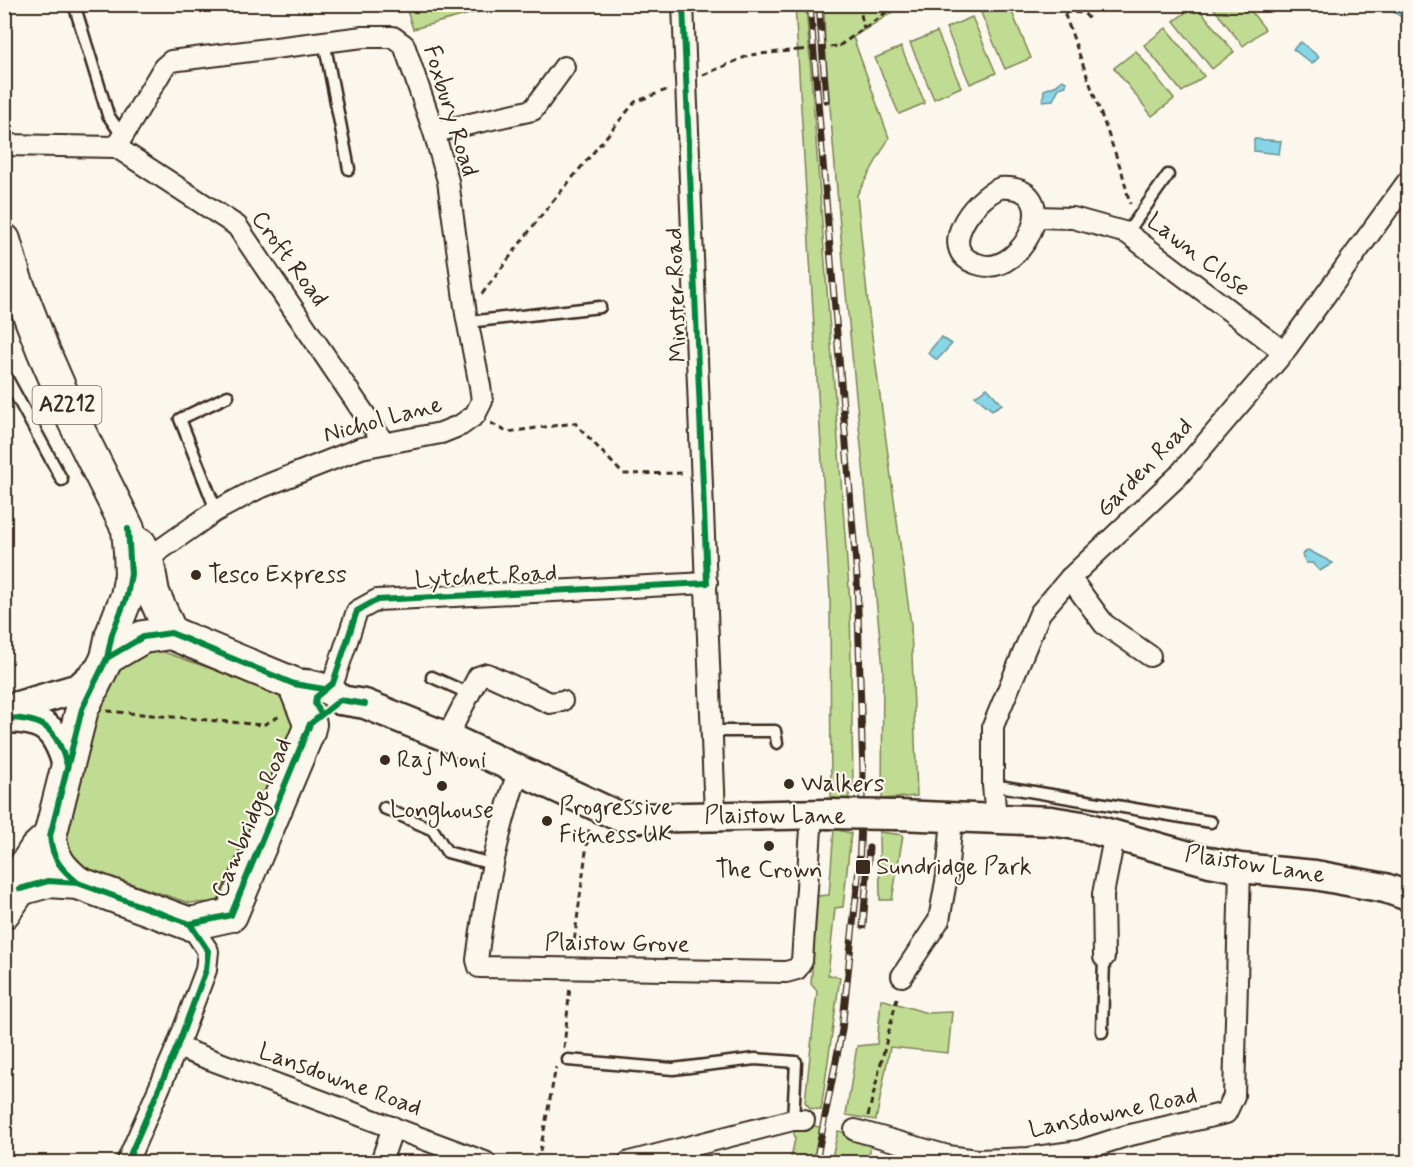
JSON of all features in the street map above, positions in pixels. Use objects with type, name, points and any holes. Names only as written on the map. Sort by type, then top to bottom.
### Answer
[{"type":"main road","name":"A2212","points":[[4,240],[10,280],[74,421],[128,529],[131,574],[127,596],[112,634],[104,663],[82,709],[50,836],[36,849],[25,866],[12,901]]},
{"type":"main road","points":[[104,663],[143,637],[171,633],[153,593],[143,548],[128,529]]},
{"type":"main road","name":"Plaistow Lane","points":[[171,633],[314,701]]},
{"type":"main road","name":"Cambridge Road","points":[[190,924],[231,915],[235,909],[314,701]]},
{"type":"main road","points":[[50,836],[54,857],[61,868],[78,883]]},
{"type":"main road","points":[[12,901],[29,884],[48,881],[78,883],[190,924]]},
{"type":"street","name":"Minster Road","points":[[683,4],[715,815]]},
{"type":"street","name":"Foxbury Road","points":[[118,140],[164,67],[171,61],[324,41],[379,36],[393,37],[404,45],[448,181],[467,318]]},
{"type":"street","points":[[434,132],[533,110],[564,67]]},
{"type":"street","points":[[4,145],[118,140]]},
{"type":"street","name":"Croft Road","points":[[118,140],[237,226],[384,443]]},
{"type":"street","name":"Garden Road","points":[[996,819],[993,784],[993,726],[1040,613],[1070,578],[1178,476],[1284,352],[1408,181]]},
{"type":"street","name":"Lawn Close","points":[[1036,217],[1074,218],[1131,227],[1284,352]]},
{"type":"street","name":"Nichol Lane","points":[[147,559],[216,510],[268,484],[360,448],[441,433],[476,415],[482,401],[467,318]]},
{"type":"street","points":[[1070,578],[1104,624],[1150,656]]},
{"type":"street","name":"Lytchet Road","points":[[314,701],[333,683],[357,611],[377,600],[707,584]]},
{"type":"street","points":[[4,710],[79,688],[104,663]]},
{"type":"street","points":[[447,737],[478,677],[487,674],[550,703],[562,701]]},
{"type":"street","name":"Plaistow Lane","points":[[314,701],[365,704],[447,737],[518,772],[616,815],[640,818],[715,815],[897,815],[1051,821],[1115,833],[1182,855],[1240,868],[1315,875],[1385,888],[1408,896]]},
{"type":"street","points":[[4,718],[27,718],[43,723],[57,740],[67,765]]},
{"type":"street","name":"Plaistow Grove","points":[[518,772],[492,864],[483,912],[477,960],[479,967],[786,972],[797,969],[802,961],[820,814]]},
{"type":"street","points":[[902,976],[939,920],[947,876],[952,818]]},
{"type":"street","points":[[1104,957],[1103,894],[1115,833]]},
{"type":"street","name":"Lansdowne Road","points":[[859,1131],[948,1156],[976,1160],[1018,1158],[1079,1151],[1126,1136],[1226,1113],[1233,1096],[1240,868]]},
{"type":"street","points":[[127,1162],[177,1047],[206,970],[208,951],[190,924]]},
{"type":"street","name":"Lansdowne Road","points":[[177,1047],[485,1162]]},
{"type":"street","points":[[629,1162],[696,1154],[799,1120]]},
{"type":"street","points":[[381,1162],[393,1127]]},
{"type":"lane","points":[[74,4],[108,115],[118,140]]},
{"type":"lane","points":[[324,41],[349,169]]},
{"type":"lane","points":[[1131,227],[1168,175]]},
{"type":"lane","points":[[467,318],[600,307]]},
{"type":"lane","points":[[4,373],[62,480]]},
{"type":"lane","points":[[216,510],[180,419],[228,396]]},
{"type":"lane","points":[[432,677],[470,694]]},
{"type":"lane","points":[[713,731],[775,731],[777,743]]},
{"type":"lane","points":[[993,784],[1211,822]]},
{"type":"lane","points":[[384,808],[433,830],[447,852],[492,864]]},
{"type":"lane","points":[[1102,1032],[1104,957]]},
{"type":"lane","points":[[568,1060],[673,1069],[755,1059],[796,1062],[799,1120]]},
{"type":"path","points":[[859,4],[864,28]]},
{"type":"path","points":[[467,318],[540,217],[635,102],[750,55],[839,46],[898,4]]},
{"type":"path","points":[[1061,4],[1122,172],[1131,227]]},
{"type":"path","points":[[1064,12],[1084,13],[1090,20]]},
{"type":"path","points":[[476,415],[507,432],[575,423],[623,474],[702,473]]},
{"type":"path","points":[[102,711],[263,725],[314,701]]},
{"type":"path","points":[[571,969],[584,856],[596,807]]},
{"type":"path","points":[[859,1131],[902,976]]},
{"type":"green space","points":[[405,4],[516,5],[473,13],[413,29]]},
{"type":"green space","points":[[795,5],[806,5],[850,603],[853,782],[848,799],[831,798],[830,598]]},
{"type":"green space","points":[[824,5],[904,5],[853,37],[889,138],[857,195],[869,314],[911,625],[917,796],[882,799],[883,669],[844,273],[825,48]]},
{"type":"green space","points":[[1001,5],[1009,5],[1031,58],[1005,69],[981,13]]},
{"type":"green space","points":[[1196,5],[1234,52],[1212,69],[1174,21]]},
{"type":"green space","points":[[1211,5],[1246,5],[1265,29],[1243,46]]},
{"type":"green space","points":[[972,17],[996,73],[970,84],[946,28]]},
{"type":"green space","points":[[1166,28],[1204,76],[1182,92],[1144,45]]},
{"type":"green space","points":[[937,32],[961,87],[934,99],[910,43]]},
{"type":"green space","points":[[901,47],[925,103],[899,114],[875,58]]},
{"type":"green space","points":[[1136,51],[1174,99],[1152,116],[1114,68]]},
{"type":"green space","points":[[158,650],[280,693],[297,708],[296,737],[235,879],[217,902],[189,903],[91,870],[71,860],[66,851],[64,829],[86,730],[107,684],[130,659]]},
{"type":"green space","points":[[834,829],[851,833],[843,907],[835,908],[828,975],[840,977],[821,1110],[810,1108],[805,1102],[817,991],[811,984],[817,896],[829,895]]},
{"type":"green space","points":[[879,832],[903,835],[892,900],[880,900]]},
{"type":"green space","points":[[881,999],[927,1013],[952,1012],[948,1053],[890,1047],[876,1120],[846,1115],[857,1046],[877,1044]]},
{"type":"green space","points":[[806,1124],[823,1128],[814,1162],[790,1162],[795,1139],[793,1126]]},
{"type":"green space","points":[[838,1131],[872,1138],[868,1162],[831,1162]]},
{"type":"water","points":[[1397,5],[1408,5],[1408,21],[1392,11]]},
{"type":"water","points":[[1301,42],[1319,57],[1312,64],[1293,49]]},
{"type":"water","points":[[1062,80],[1066,82],[1066,86],[1059,88],[1053,100],[1043,101],[1044,90],[1057,85]]},
{"type":"water","points":[[1254,139],[1281,141],[1279,154],[1254,151]]},
{"type":"water","points":[[941,337],[952,344],[937,360],[928,353]]},
{"type":"water","points":[[987,388],[1002,404],[992,410],[975,396]]},
{"type":"water","points":[[1308,550],[1333,563],[1320,571],[1312,563],[1306,563],[1302,555]]},
{"type":"railway","points":[[810,4],[857,578],[863,775],[859,868],[842,1030],[816,1162]]},
{"type":"railway","points":[[819,4],[826,100]]},
{"type":"railway","points":[[863,926],[869,848]]},
{"type":"cycle path","points":[[321,714],[315,703],[316,697],[333,683],[357,611],[377,600],[707,583],[683,4]]},
{"type":"cycle path","points":[[78,883],[58,863],[50,836],[82,709],[107,658],[112,634],[127,596],[131,574],[128,529]]},
{"type":"cycle path","points":[[107,658],[143,637],[171,633],[294,684],[324,689]]},
{"type":"cycle path","points":[[20,889],[48,881],[78,883],[190,924],[231,915],[310,724],[340,700],[365,704]]},
{"type":"cycle path","points":[[4,718],[29,720],[46,727],[58,742],[67,765]]},
{"type":"cycle path","points":[[127,1162],[177,1047],[206,970],[208,951],[190,924]]},
{"type":"place","name":"Tesco Express","points":[[196,575]]},
{"type":"place","name":"Raj Moni","points":[[385,760]]},
{"type":"place","name":"Walkers","points":[[789,784]]},
{"type":"place","name":"Longhouse","points":[[442,786]]},
{"type":"place","name":"Progressive Fitness UK","points":[[547,821]]},
{"type":"place","name":"The Crown","points":[[769,846]]},
{"type":"place","name":"Sundridge Park","points":[[863,867]]}]
